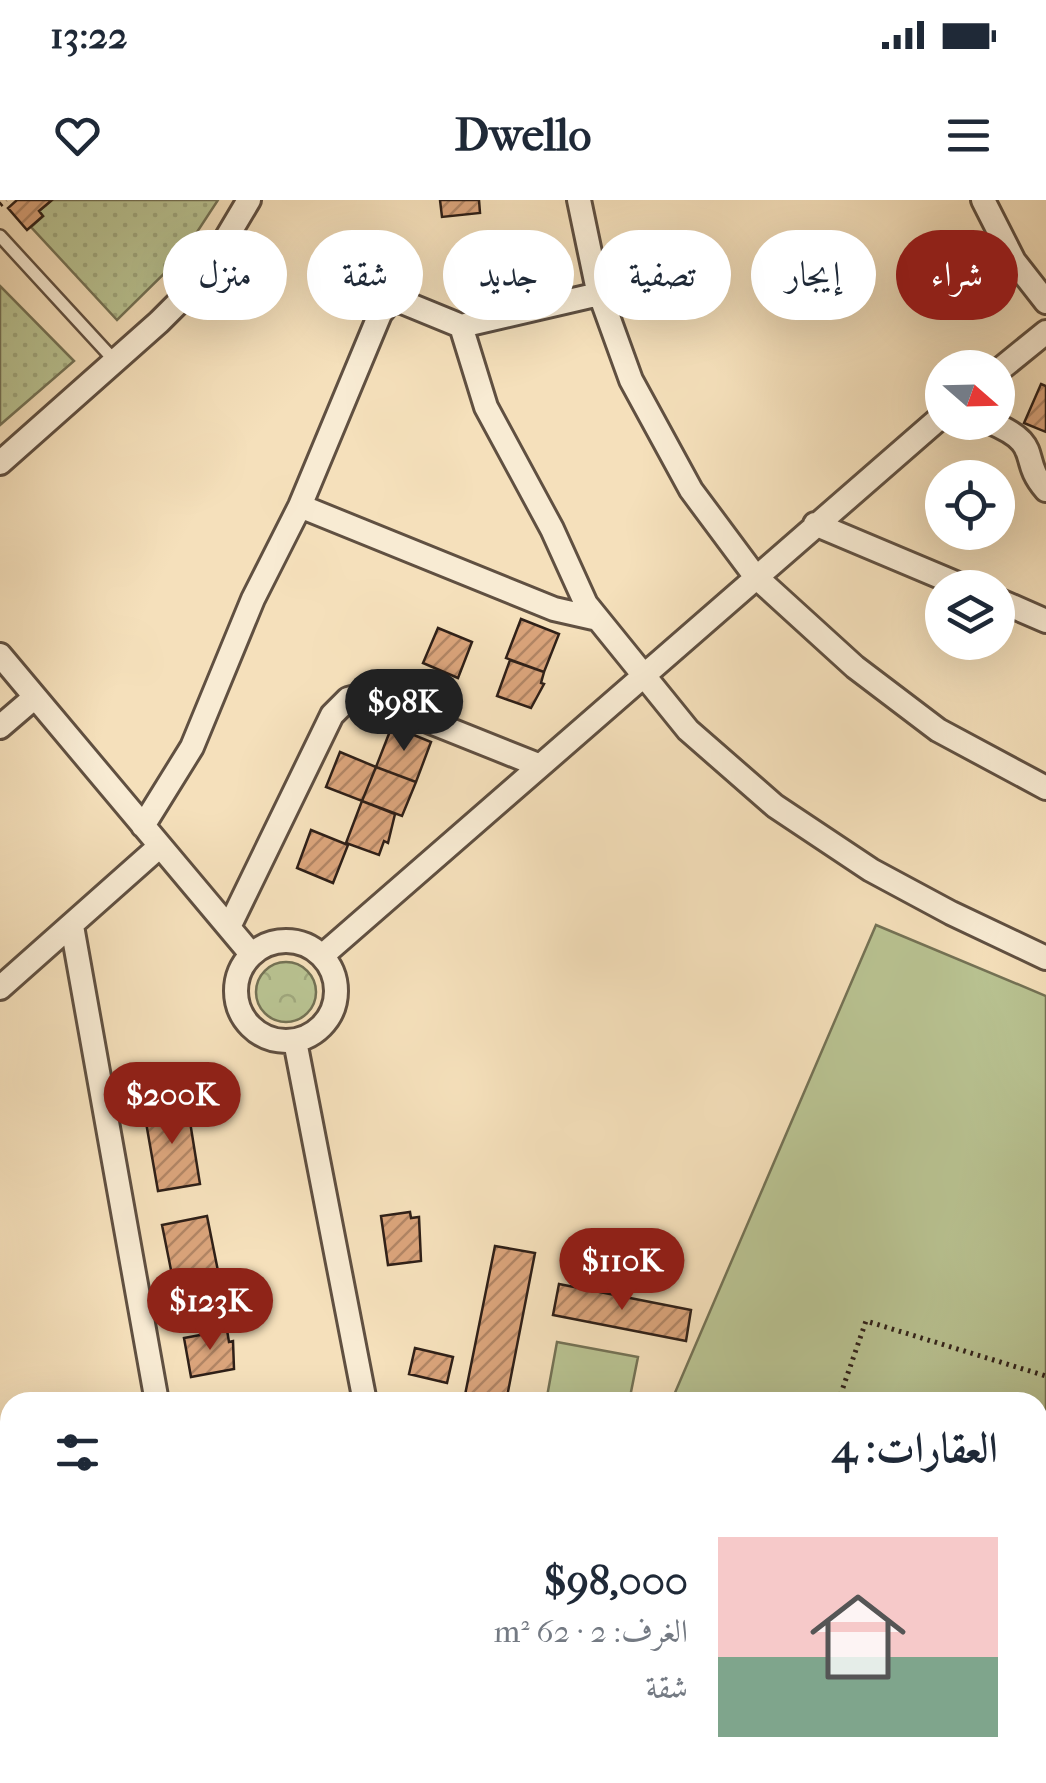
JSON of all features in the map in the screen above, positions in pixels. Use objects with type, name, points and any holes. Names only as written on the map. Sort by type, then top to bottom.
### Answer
[{"type":"street","points":[[0,463],[202,279],[249,200]]},
{"type":"street","points":[[579,200],[594,267]]},
{"type":"street","points":[[983,200],[1014,261],[1046,302]]},
{"type":"street","points":[[143,826],[192,746],[254,599],[300,506],[380,314],[389,302],[400,301],[461,326],[594,295]]},
{"type":"street","points":[[609,320],[631,380],[691,490],[755,576],[855,666],[938,730],[1046,788]]},
{"type":"street","points":[[461,326],[486,407],[552,528],[586,604],[688,730],[776,806],[871,870],[951,914],[1046,958]]},
{"type":"street","points":[[1015,357],[1046,332]]},
{"type":"street","points":[[322,956],[925,430]]},
{"type":"street","points":[[1015,436],[1030,452],[1036,478],[1046,490]]},
{"type":"street","points":[[300,506],[554,609],[598,619]]},
{"type":"street","points":[[815,524],[925,571]]},
{"type":"street","points":[[1015,607],[1046,620]]},
{"type":"street","points":[[0,655],[251,954]]},
{"type":"street","points":[[228,927],[332,715],[348,699],[363,696],[538,765]]},
{"type":"street","points":[[0,727],[35,697]]},
{"type":"street","points":[[0,988],[160,846]]},
{"type":"street","points":[[72,926],[155,1392]]},
{"type":"street","points":[[295,941],[322,956],[332,968],[336,984],[332,1014],[310,1036],[295,1042],[264,1037],[250,1028],[236,999],[236,983],[251,954],[264,946],[295,941]]},
{"type":"street","points":[[295,1042],[363,1392]]},
{"type":"lane","points":[[0,236],[115,361]]},
{"type":"path","points":[[0,206],[6,200]]},
{"type":"path","points":[[841,1392],[866,1321],[1046,1376]]},
{"type":"green space","points":[[52,200],[218,200],[198,230],[163,230],[163,275],[117,320],[31,227],[43,216],[39,211]]},
{"type":"green space","points":[[0,286],[74,361],[0,425]]},
{"type":"green space","points":[[876,925],[1046,996],[1046,1392],[675,1392]]},
{"type":"green space","points":[[286,962],[307,971],[316,992],[307,1013],[286,1022],[265,1013],[256,992],[265,971]]},
{"type":"green space","points":[[557,1342],[638,1357],[631,1392],[548,1392]]},
{"type":"building","points":[[17,200],[52,200],[39,211],[43,216],[27,230],[8,208]]},
{"type":"building","points":[[440,200],[479,200],[480,213],[442,217]]},
{"type":"building","points":[[1041,384],[1046,386],[1046,432],[1024,423]]},
{"type":"building","points":[[521,619],[559,634],[544,672],[506,658]]},
{"type":"building","points":[[438,628],[472,642],[458,678],[423,663]]},
{"type":"building","points":[[510,660],[544,672],[544,684],[531,708],[497,696]]},
{"type":"building","points":[[392,726],[431,742],[416,782],[376,767]]},
{"type":"building","points":[[340,752],[376,767],[362,801],[326,787]]},
{"type":"building","points":[[376,767],[416,782],[402,816],[362,801]]},
{"type":"building","points":[[362,801],[395,814],[388,843],[384,841],[379,855],[346,843]]},
{"type":"building","points":[[311,830],[348,845],[333,883],[297,868]]},
{"type":"building","points":[[187,1103],[200,1184],[158,1191],[144,1111]]},
{"type":"building","points":[[410,1212],[411,1218],[419,1217],[421,1261],[388,1265],[381,1216]]},
{"type":"building","points":[[207,1216],[224,1301],[179,1310],[162,1225]]},
{"type":"building","points":[[495,1246],[535,1253],[508,1392],[466,1392]]},
{"type":"building","points":[[559,1284],[691,1310],[686,1341],[553,1315]]},
{"type":"building","points":[[227,1330],[229,1342],[233,1341],[234,1369],[191,1377],[184,1338]]},
{"type":"building","points":[[415,1348],[453,1357],[447,1383],[409,1374]]}]
